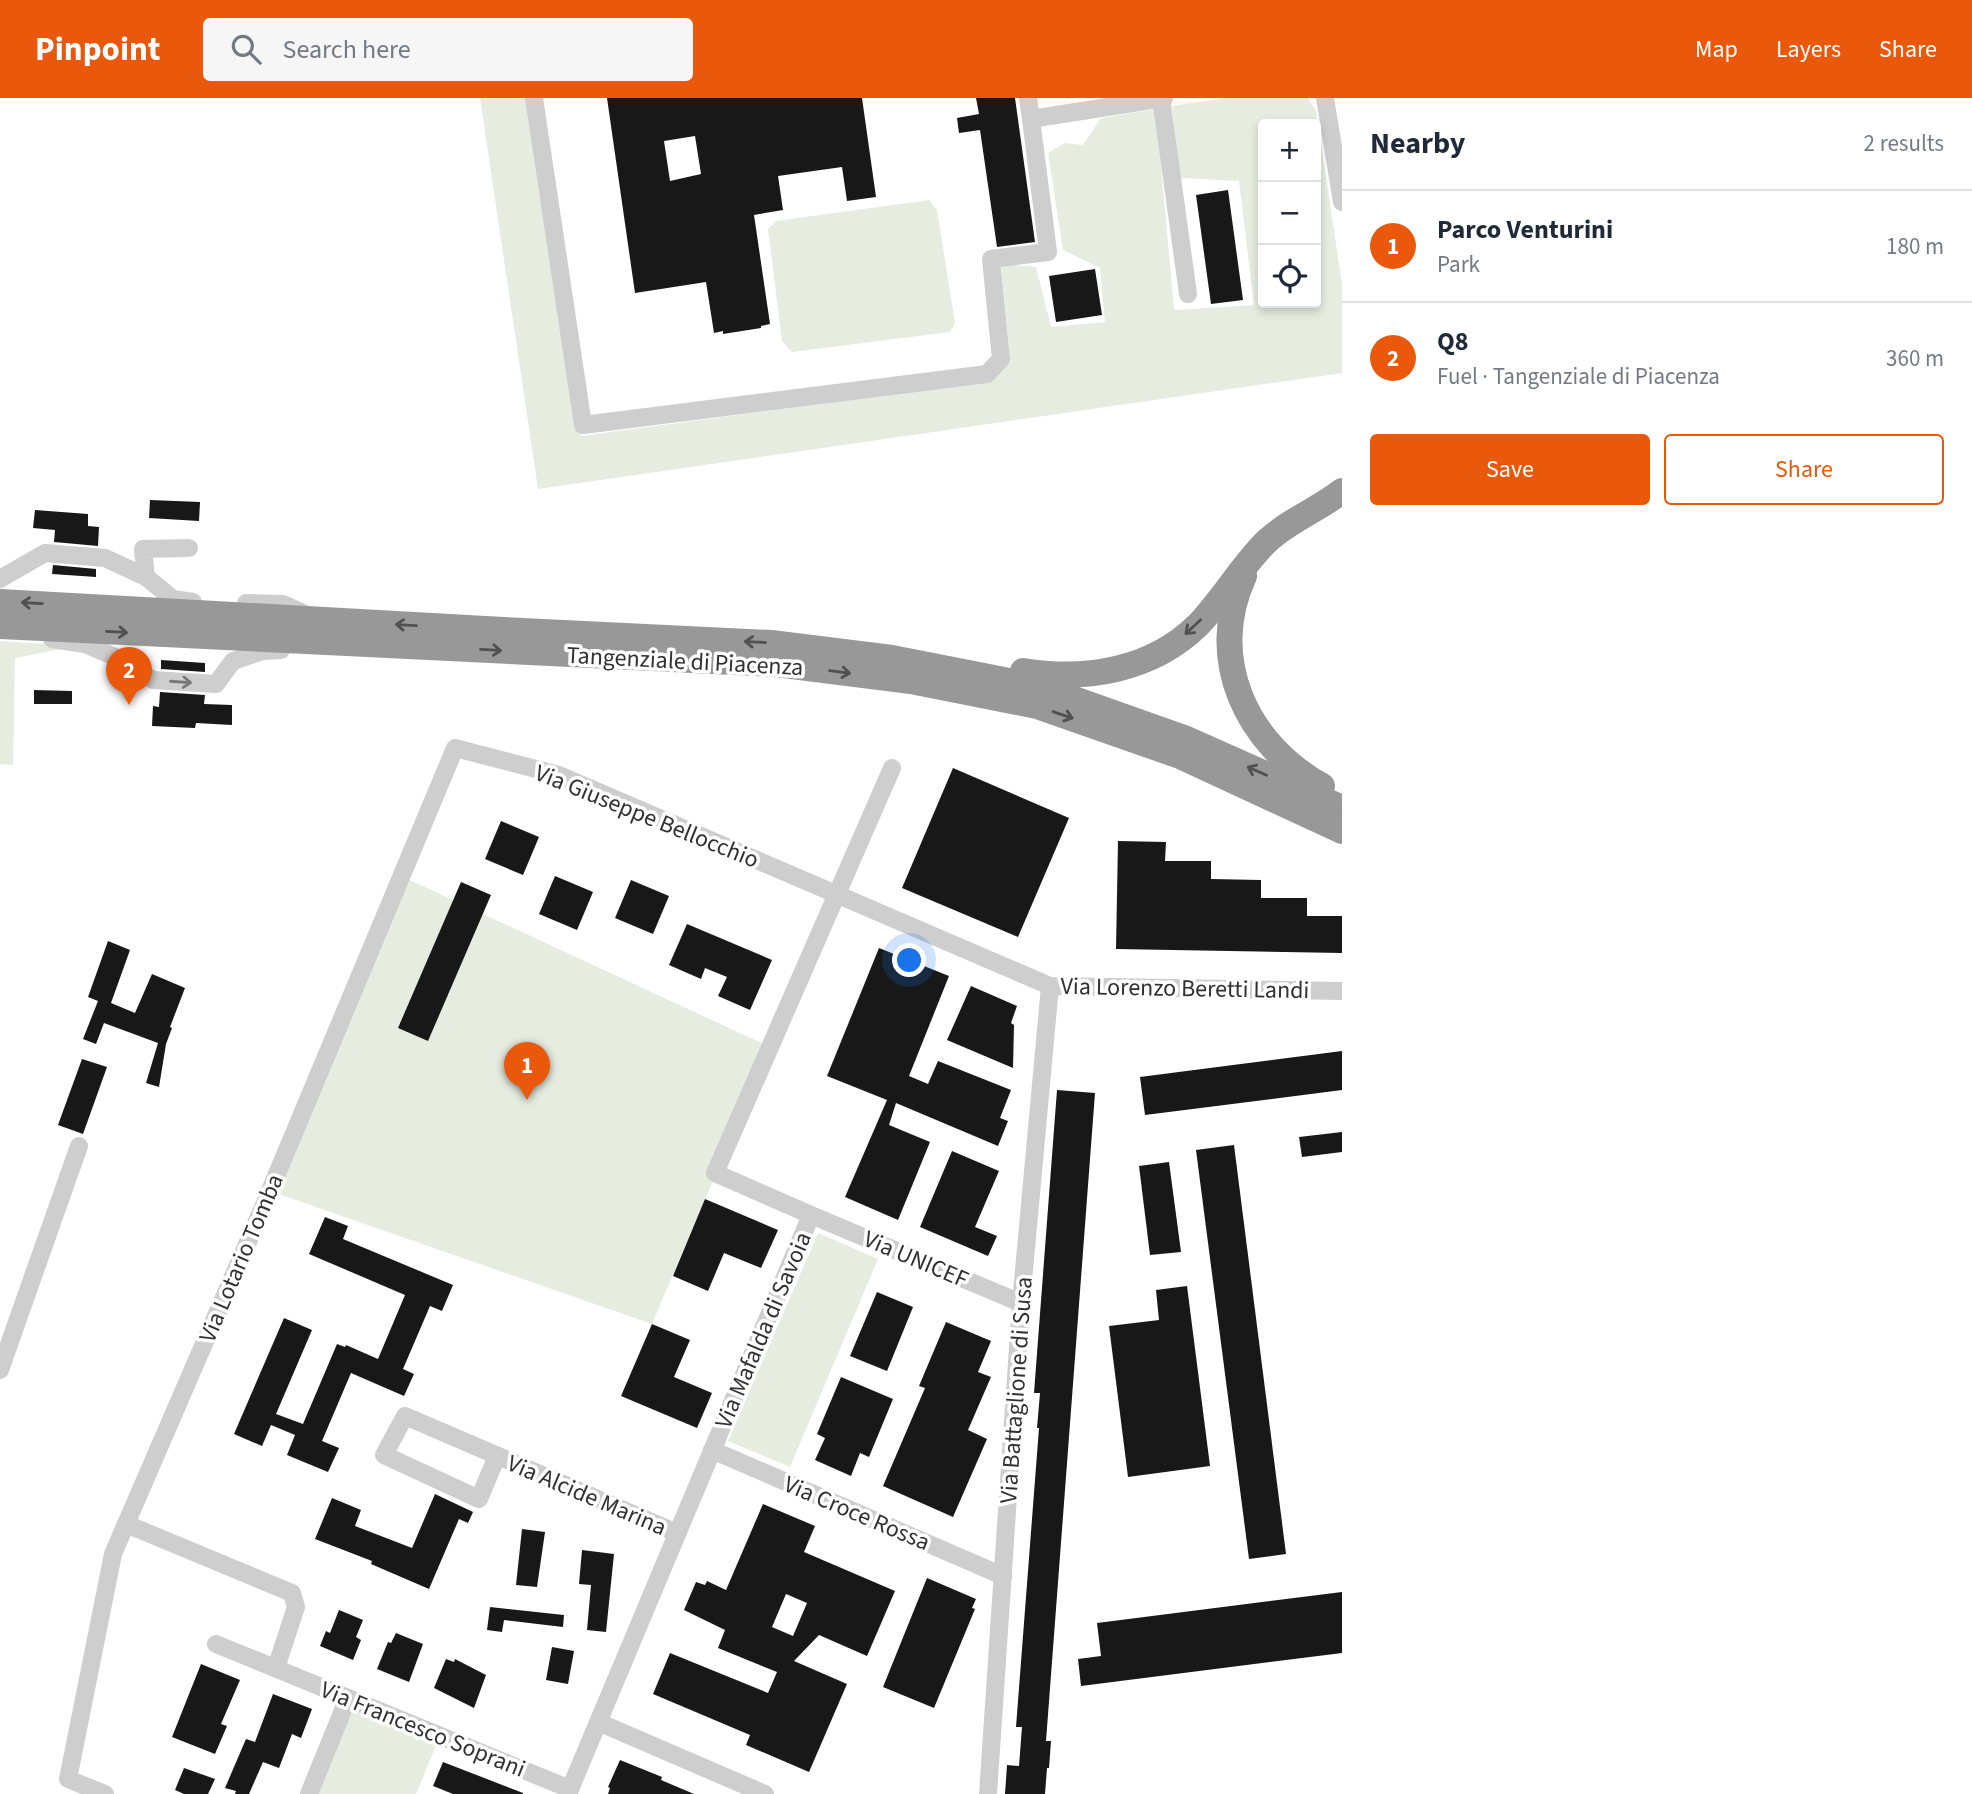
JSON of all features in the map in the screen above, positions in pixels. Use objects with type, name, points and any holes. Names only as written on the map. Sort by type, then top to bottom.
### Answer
[{"type":"highway","points":[[892,658],[983,664],[1040,673],[1118,670],[1144,662],[1167,650],[1198,624],[1253,556],[1285,526],[1342,491]]},
{"type":"highway","points":[[1285,526],[1342,509]]},
{"type":"highway","points":[[1253,556],[1239,587],[1231,616],[1231,660],[1242,704],[1271,747],[1308,779],[1342,797]]},
{"type":"highway","name":"Tangenziale di Piacenza","points":[[0,602],[771,643],[892,658],[1040,687],[1184,738],[1342,808]]},
{"type":"highway","name":"Tangenziale di Piacenza","points":[[0,626],[776,664],[911,681],[1037,706],[1180,756],[1342,831]]},
{"type":"street","points":[[534,98],[583,425],[987,374],[1001,359],[991,259],[1048,252],[1028,98]]},
{"type":"street","points":[[1031,119],[1162,98],[1188,294]]},
{"type":"street","points":[[1325,98],[1342,202]]},
{"type":"street","points":[[146,577],[143,549],[189,548]]},
{"type":"street","points":[[0,579],[45,553],[105,558],[146,577],[173,599],[196,603],[283,604],[319,620]]},
{"type":"street","points":[[0,634],[37,636],[85,644],[120,659],[153,680],[216,684],[233,661],[263,651],[313,649],[419,654],[438,648]]},
{"type":"street","name":"Via Giuseppe Bellocchio","points":[[455,748],[559,775],[836,893]]},
{"type":"street","name":"Via Lotario Tomba","points":[[105,1794],[68,1779],[113,1554],[274,1182],[455,748]]},
{"type":"street","name":"Via Mafalda di Savoia","points":[[569,1792],[811,1214],[715,1173],[892,768]]},
{"type":"street","name":"Via Lorenzo Beretti Landi","points":[[836,893],[1050,986],[1342,991]]},
{"type":"street","name":"Via Battaglione di Susa","points":[[988,1794],[1021,1303],[1050,986]]},
{"type":"street","points":[[0,1370],[79,1146]]},
{"type":"street","name":"Via UNICEF","points":[[811,1214],[1021,1303]]},
{"type":"street","name":"Via Alcide Marina","points":[[497,1456],[479,1499],[384,1455],[405,1416],[677,1534]]},
{"type":"street","name":"Via Croce Rossa","points":[[712,1450],[1003,1576]]},
{"type":"street","points":[[126,1524],[292,1593],[296,1607],[276,1668]]},
{"type":"street","name":"Via Francesco Soprani","points":[[216,1644],[569,1792]]},
{"type":"street","points":[[309,1794],[348,1698]]},
{"type":"street","points":[[598,1722],[765,1794]]},
{"type":"shaded area","points":[[480,98],[527,98],[538,187],[581,436],[991,381],[1010,357],[1001,264],[1036,267],[1051,327],[1105,322],[1100,268],[1063,250],[1048,153],[1065,143],[1083,145],[1101,118],[1156,109],[1174,310],[1254,305],[1239,181],[1180,178],[1172,106],[1226,98],[1308,98],[1316,111],[1317,119],[1258,119],[1258,308],[1321,308],[1321,144],[1342,284],[1342,373],[538,489]]},
{"type":"shaded area","points":[[929,200],[937,210],[955,323],[950,332],[792,352],[782,341],[768,229],[776,221]]},
{"type":"shaded area","points":[[0,641],[76,646],[15,658],[13,765],[0,764]]},
{"type":"shaded area","points":[[401,876],[770,1047],[652,1324],[270,1191]]},
{"type":"shaded area","points":[[818,1233],[878,1259],[790,1467],[728,1441]]},
{"type":"shaded area","points":[[356,1701],[438,1741],[416,1794],[318,1794]]},
{"type":"building","points":[[607,98],[862,98],[876,197],[847,201],[842,167],[778,176],[783,210],[754,215],[770,324],[761,328],[714,333],[706,282],[635,293]],"holes":[[[695,136],[701,174],[670,181],[664,141]]]},
{"type":"building","points":[[976,98],[1015,98],[1035,242],[997,247],[980,130],[959,133],[957,118],[979,114]]},
{"type":"building","points":[[1228,190],[1243,300],[1211,304],[1196,195]]},
{"type":"building","points":[[1095,269],[1102,315],[1056,322],[1049,276]]},
{"type":"building","points":[[150,500],[200,502],[199,521],[149,518]]},
{"type":"building","points":[[35,510],[88,514],[88,526],[99,527],[98,546],[54,542],[55,530],[33,528]]},
{"type":"building","points":[[53,565],[96,569],[96,577],[52,574]]},
{"type":"building","points":[[161,660],[205,663],[205,672],[161,669]]},
{"type":"building","points":[[34,690],[72,691],[72,704],[34,704]]},
{"type":"building","points":[[160,692],[205,695],[204,704],[232,705],[232,725],[196,723],[195,728],[152,726],[153,706],[159,707]]},
{"type":"building","points":[[953,768],[1069,818],[1018,937],[902,888]]},
{"type":"building","points":[[501,821],[539,837],[523,875],[485,859]]},
{"type":"building","points":[[1118,841],[1166,842],[1165,861],[1211,861],[1211,879],[1261,880],[1261,898],[1307,898],[1307,916],[1342,916],[1342,953],[1116,949]]},
{"type":"building","points":[[555,876],[593,892],[577,930],[539,914]]},
{"type":"building","points":[[631,880],[669,896],[653,934],[615,918]]},
{"type":"building","points":[[461,882],[491,895],[428,1041],[398,1028]]},
{"type":"building","points":[[687,924],[772,960],[750,1010],[718,996],[727,977],[705,968],[701,979],[669,965]]},
{"type":"building","points":[[108,941],[130,950],[111,1003],[135,1013],[152,974],[185,988],[170,1027],[172,1028],[166,1044],[159,1087],[146,1083],[158,1043],[104,1023],[96,1044],[83,1039],[98,1001],[88,997]]},
{"type":"building","points":[[879,948],[949,976],[909,1076],[928,1084],[938,1061],[1011,1090],[1000,1118],[1008,1121],[998,1146],[896,1103],[889,1125],[930,1142],[898,1220],[845,1197],[887,1100],[827,1076]]},
{"type":"building","points":[[971,986],[1017,1006],[1011,1023],[1014,1025],[1013,1068],[947,1040]]},
{"type":"building","points":[[1342,1051],[1342,1090],[1145,1115],[1140,1077]]},
{"type":"building","points":[[82,1059],[107,1067],[83,1134],[58,1125]]},
{"type":"building","points":[[1057,1090],[1095,1093],[1046,1741],[1051,1741],[1045,1794],[1005,1794],[1007,1765],[1019,1766],[1022,1727],[1016,1727],[1039,1428],[1040,1393],[1034,1393]]},
{"type":"building","points":[[1342,1132],[1342,1152],[1302,1157],[1299,1137]]},
{"type":"building","points":[[1234,1145],[1286,1554],[1249,1559],[1196,1150]]},
{"type":"building","points":[[952,1151],[999,1171],[975,1227],[997,1236],[988,1256],[920,1227]]},
{"type":"building","points":[[1169,1162],[1181,1252],[1150,1255],[1139,1166]]},
{"type":"building","points":[[705,1199],[778,1230],[761,1268],[724,1253],[708,1291],[673,1276]]},
{"type":"building","points":[[325,1217],[348,1226],[343,1239],[453,1285],[442,1311],[430,1306],[403,1369],[414,1374],[404,1396],[351,1373],[322,1441],[339,1448],[328,1472],[287,1455],[295,1435],[271,1425],[262,1446],[234,1434],[284,1318],[312,1330],[276,1414],[303,1424],[337,1344],[346,1345],[378,1359],[405,1295],[309,1254]]},
{"type":"building","points":[[1187,1286],[1210,1466],[1128,1477],[1109,1326],[1159,1320],[1156,1290]]},
{"type":"building","points":[[877,1292],[913,1307],[887,1371],[850,1356]]},
{"type":"building","points":[[946,1322],[991,1341],[978,1372],[991,1377],[968,1430],[987,1439],[953,1517],[883,1486],[925,1388],[919,1386]]},
{"type":"building","points":[[652,1324],[690,1340],[674,1377],[712,1393],[697,1428],[621,1396]]},
{"type":"building","points":[[841,1377],[893,1399],[869,1457],[860,1453],[851,1476],[815,1460],[825,1438],[817,1434]]},
{"type":"building","points":[[435,1494],[473,1512],[468,1523],[459,1519],[429,1589],[371,1564],[372,1561],[315,1539],[332,1498],[361,1510],[355,1526],[412,1548]]},
{"type":"building","points":[[763,1504],[815,1526],[804,1552],[895,1591],[867,1656],[819,1635],[794,1661],[847,1684],[809,1772],[746,1745],[750,1735],[653,1694],[670,1653],[768,1693],[777,1672],[718,1648],[725,1630],[684,1610],[696,1582],[705,1585],[707,1581],[726,1590]],"holes":[[[786,1594],[807,1603],[793,1636],[772,1627]]]},
{"type":"building","points":[[522,1529],[545,1532],[537,1587],[516,1585]]},
{"type":"building","points":[[582,1550],[614,1554],[606,1632],[587,1630],[591,1585],[579,1584]]},
{"type":"building","points":[[927,1578],[976,1599],[972,1608],[975,1609],[934,1708],[883,1687]]},
{"type":"building","points":[[1342,1592],[1342,1653],[1081,1686],[1078,1659],[1101,1656],[1097,1623]]},
{"type":"building","points":[[490,1607],[564,1615],[563,1627],[504,1620],[502,1632],[487,1630]]},
{"type":"building","points":[[339,1610],[363,1620],[356,1637],[361,1640],[353,1660],[320,1646],[326,1631],[330,1633]]},
{"type":"building","points":[[396,1633],[423,1644],[409,1682],[377,1669],[388,1642],[391,1643]]},
{"type":"building","points":[[552,1647],[574,1651],[568,1684],[546,1680]]},
{"type":"building","points":[[446,1659],[454,1662],[455,1659],[486,1675],[474,1708],[434,1688]]},
{"type":"building","points":[[201,1664],[240,1680],[221,1724],[227,1726],[215,1754],[172,1737]]},
{"type":"building","points":[[273,1694],[312,1709],[301,1738],[292,1734],[279,1768],[263,1762],[249,1794],[235,1794],[236,1791],[225,1788],[246,1739],[255,1742]]},
{"type":"building","points":[[620,1760],[694,1794],[608,1794],[608,1787]]},
{"type":"building","points":[[443,1762],[523,1794],[453,1794],[433,1786]]},
{"type":"building","points":[[184,1768],[215,1779],[208,1794],[184,1794],[175,1790]]},
{"type":"place","name":"Q8","points":[[129,705]]},
{"type":"place","name":"Parco Venturini","points":[[527,1100]]}]
